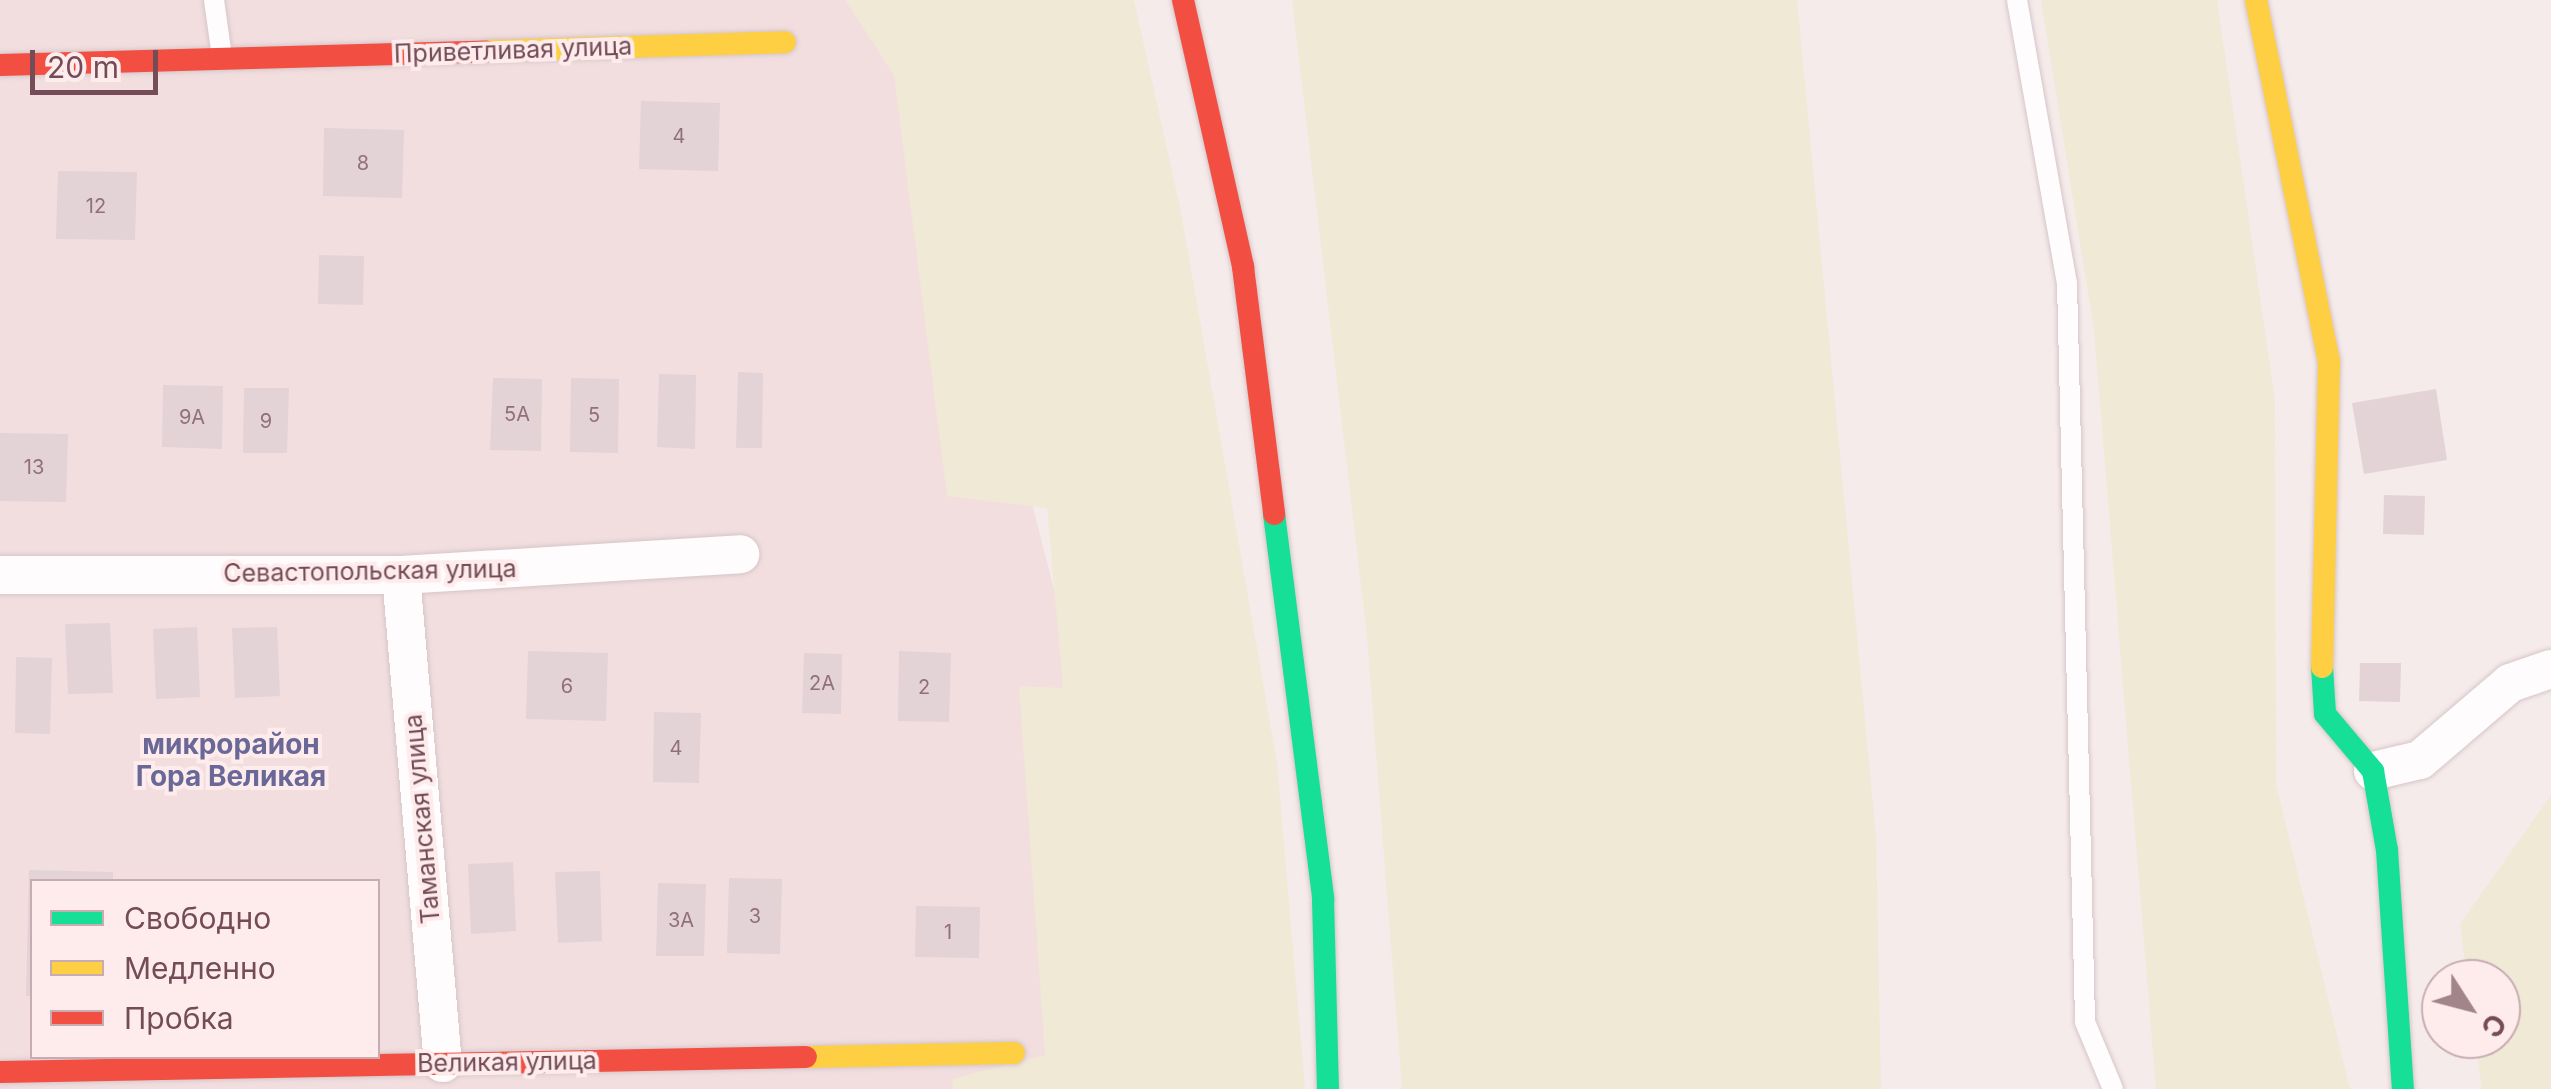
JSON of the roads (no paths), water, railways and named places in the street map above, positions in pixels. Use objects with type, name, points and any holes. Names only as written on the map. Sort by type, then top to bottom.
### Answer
[{"type":"street","points":[[1183,0],[1242,267],[1323,899],[1328,1089]]},
{"type":"street","points":[[2256,0],[2329,362],[2319,628],[2325,714],[2373,771],[2387,850],[2403,1089]]},
{"type":"street","name":"Приветливая улица","points":[[0,65],[786,42]]},
{"type":"street","name":"Севастопольская улица","points":[[0,576],[402,575],[740,554]]},
{"type":"street","name":"Таманская улица","points":[[402,575],[443,1063]]},
{"type":"street","points":[[2373,771],[2420,760],[2510,683],[2551,669]]},
{"type":"street","name":"Великая улица","points":[[0,1072],[1014,1053]]},
{"type":"lane","points":[[214,0],[222,58]]},
{"type":"lane","points":[[2017,0],[2067,284],[2085,1022],[2114,1089]]},
{"type":"district","name":"микрорайон Гора Великая","points":[[231,760]]}]
